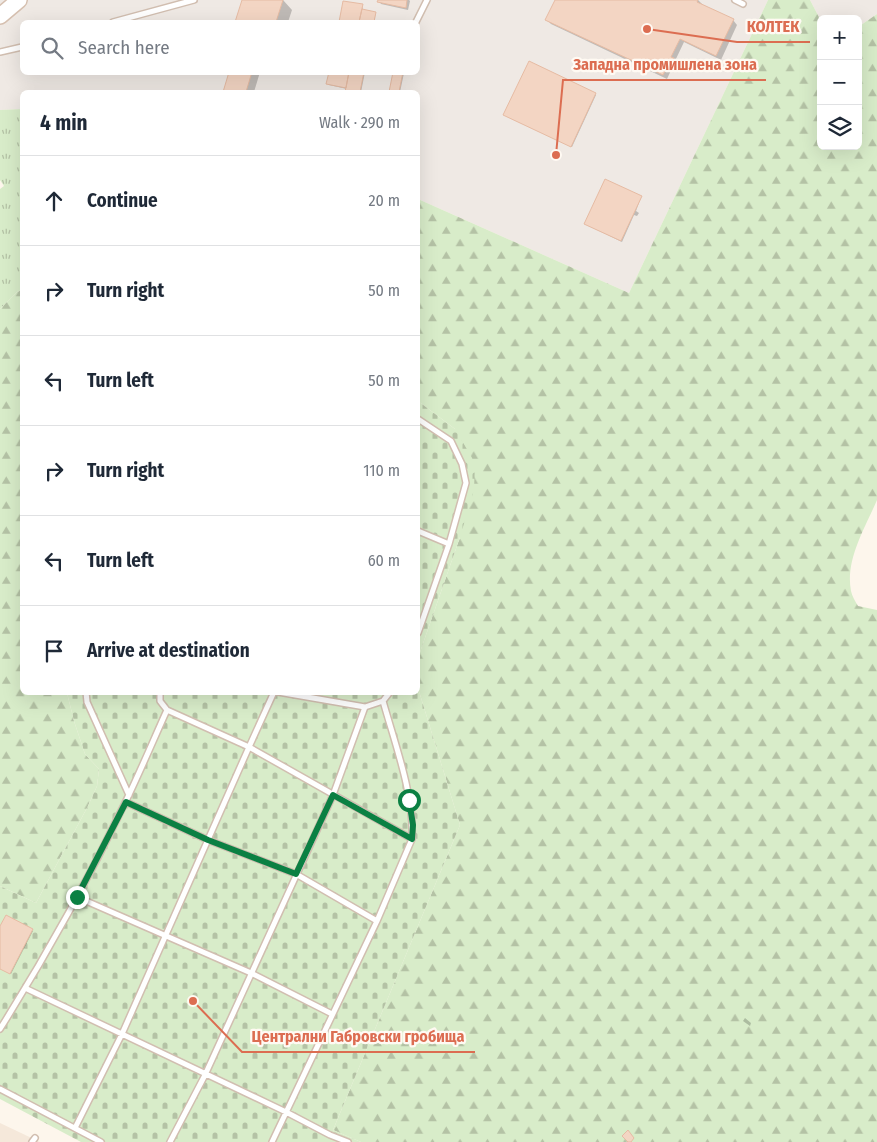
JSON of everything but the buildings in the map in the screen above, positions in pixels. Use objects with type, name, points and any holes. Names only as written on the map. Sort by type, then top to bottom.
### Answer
[{"type":"main road","points":[[0,16],[19,0]]},
{"type":"lane","points":[[119,20],[194,0]]},
{"type":"lane","points":[[417,20],[428,0]]},
{"type":"lane","points":[[735,0],[744,4]]},
{"type":"lane","points":[[0,52],[3,53],[20,48]]},
{"type":"lane","points":[[420,420],[451,441],[462,464],[466,483],[420,627]]},
{"type":"lane","points":[[420,532],[448,544]]},
{"type":"lane","points":[[86,695],[87,702],[129,795]]},
{"type":"lane","points":[[160,695],[160,701],[167,710],[249,747],[412,839]]},
{"type":"lane","points":[[75,1128],[122,1034],[273,695]]},
{"type":"lane","points":[[295,695],[365,707],[383,701],[388,695]]},
{"type":"lane","points":[[272,1142],[377,921],[412,839],[413,825],[409,800],[383,701]]},
{"type":"lane","points":[[170,1142],[206,1075],[333,795],[365,707]]},
{"type":"lane","points":[[0,1028],[77,897],[126,802],[167,710]]},
{"type":"lane","points":[[126,802],[208,840],[296,874],[377,921]]},
{"type":"lane","points":[[77,897],[251,974],[332,1014]]},
{"type":"lane","points":[[25,988],[348,1142]]},
{"type":"lane","points":[[0,1089],[101,1142]]},
{"type":"shaded area","points":[[0,0],[768,0],[629,293],[420,200],[420,90],[20,90],[20,109],[0,110]]},
{"type":"shaded area","points":[[810,0],[877,0],[877,14],[862,24],[862,15],[818,15]]},
{"type":"shaded area","points":[[0,1123],[40,1142],[0,1142]]},
{"type":"green space","points":[[768,0],[810,0],[818,15],[817,150],[862,150],[862,24],[877,14],[877,500],[857,544],[853,556],[850,579],[851,593],[858,606],[877,610],[877,1142],[361,1142],[333,1130],[460,825],[420,695],[420,652],[460,537],[455,429],[420,403],[420,200],[629,293]]},
{"type":"green space","points":[[20,109],[20,291],[0,309],[0,189],[4,186],[0,180],[0,110]]},
{"type":"green space","points":[[20,291],[20,695],[68,695],[85,754],[99,769],[97,786],[88,806],[36,903],[0,886],[0,309]]},
{"type":"green space","points":[[420,403],[455,429],[475,463],[474,490],[460,537],[420,652]]},
{"type":"green space","points":[[68,695],[420,695],[460,825],[333,1130],[361,1142],[81,1142],[0,1099],[0,886],[36,903],[97,786],[99,769],[85,754]]},
{"type":"place","name":"КОЛТЕК","points":[[647,29]]},
{"type":"place","name":"Западна промишлена зона","points":[[556,155]]},
{"type":"place","name":"Централни Габровски гробища","points":[[193,1001]]},
{"type":"route","points":[[77,897],[126,802],[208,840],[296,874],[333,795],[412,839],[413,825],[409,800]]}]
